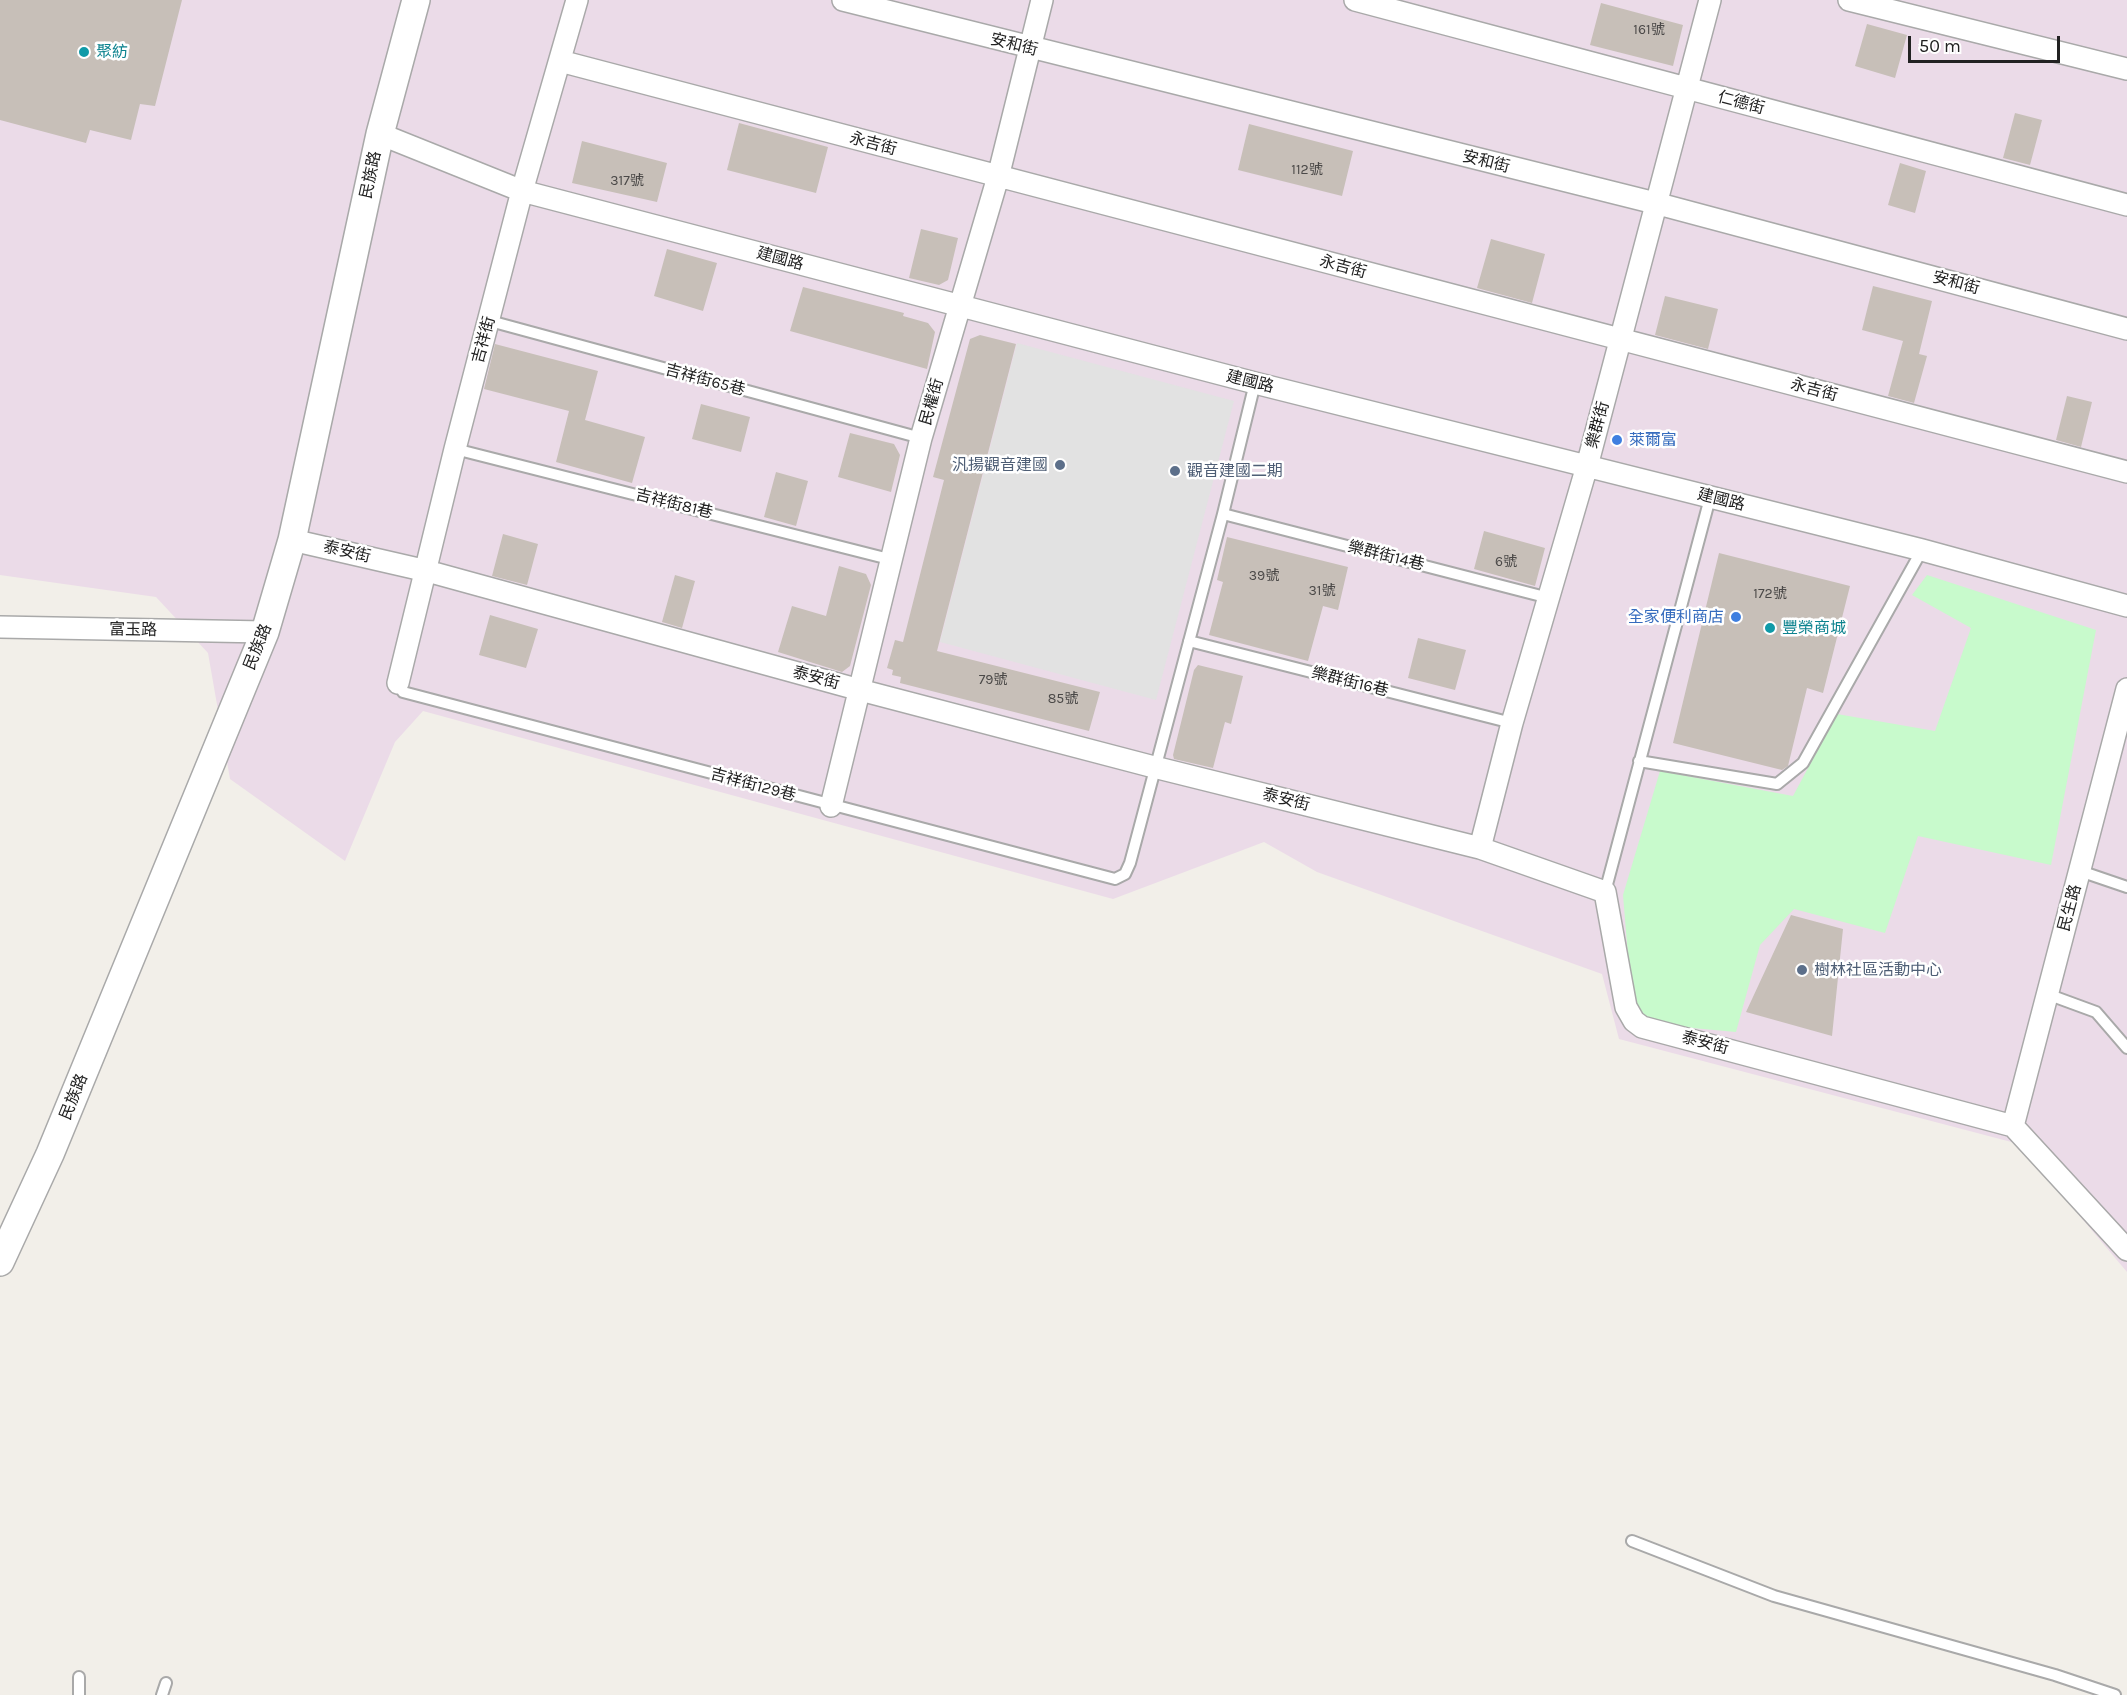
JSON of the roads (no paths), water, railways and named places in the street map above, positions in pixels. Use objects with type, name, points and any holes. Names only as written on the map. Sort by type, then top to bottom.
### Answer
[{"type":"street","name":"民族路","points":[[0,1262],[50,1154],[266,632],[292,540],[380,134],[416,0]]},
{"type":"street","name":"吉祥街","points":[[398,683],[522,190],[577,0]]},
{"type":"street","name":"安和街","points":[[843,0],[1029,49],[1655,203],[2127,329]]},
{"type":"street","name":"民權街","points":[[831,806],[921,438],[998,177],[1042,0]]},
{"type":"street","name":"仁德街","points":[[1355,0],[2127,206]]},
{"type":"street","name":"樂群街","points":[[1480,848],[1512,723],[1587,466],[1710,0]]},
{"type":"street","points":[[1849,0],[2127,69]]},
{"type":"street","name":"永吉街","points":[[560,61],[2127,472]]},
{"type":"street","name":"建國路","points":[[380,134],[522,190],[1255,383],[1922,550],[2127,606]]},
{"type":"street","name":"泰安街","points":[[292,540],[428,571],[860,690],[1154,767],[1480,848],[1605,892],[1626,1007],[1634,1021],[1642,1027],[2013,1126]]},
{"type":"street","name":"富玉路","points":[[0,627],[266,632]]},
{"type":"street","name":"民生路","points":[[2013,1126],[2080,871],[2120,747],[2127,689]]},
{"type":"street","points":[[2013,1126],[2126,1247]]},
{"type":"lane","name":"吉祥街65巷","points":[[490,321],[921,438]]},
{"type":"lane","points":[[1154,767],[1223,514],[1255,383]]},
{"type":"lane","name":"吉祥街81巷","points":[[455,449],[893,560]]},
{"type":"lane","points":[[1605,892],[1710,498]]},
{"type":"lane","name":"樂群街14巷","points":[[1223,514],[1549,598]]},
{"type":"lane","points":[[1639,761],[1777,784],[1803,763],[1922,550]]},
{"type":"lane","name":"樂群街16巷","points":[[1189,641],[1512,723]]},
{"type":"lane","name":"吉祥街129巷","points":[[398,683],[403,692],[1115,879],[1125,874],[1130,863],[1154,767]]},
{"type":"lane","points":[[2080,871],[2127,887]]},
{"type":"lane","points":[[2047,994],[2096,1012],[2127,1048]]},
{"type":"lane","points":[[1632,1540],[1774,1596],[2055,1675],[2115,1695]]},
{"type":"lane","points":[[79,1677],[79,1695]]},
{"type":"lane","points":[[162,1695],[166,1683]]},
{"type":"place","name":"聚紡","points":[[84,52]]},
{"type":"place","name":"萊爾富","points":[[1617,440]]},
{"type":"place","name":"汎揚觀音建國","points":[[1060,465]]},
{"type":"place","name":"觀音建國二期","points":[[1175,471]]},
{"type":"place","name":"全家便利商店","points":[[1736,617]]},
{"type":"place","name":"豐榮商城","points":[[1770,628]]},
{"type":"place","name":"樹林社區活動中心","points":[[1802,970]]}]
